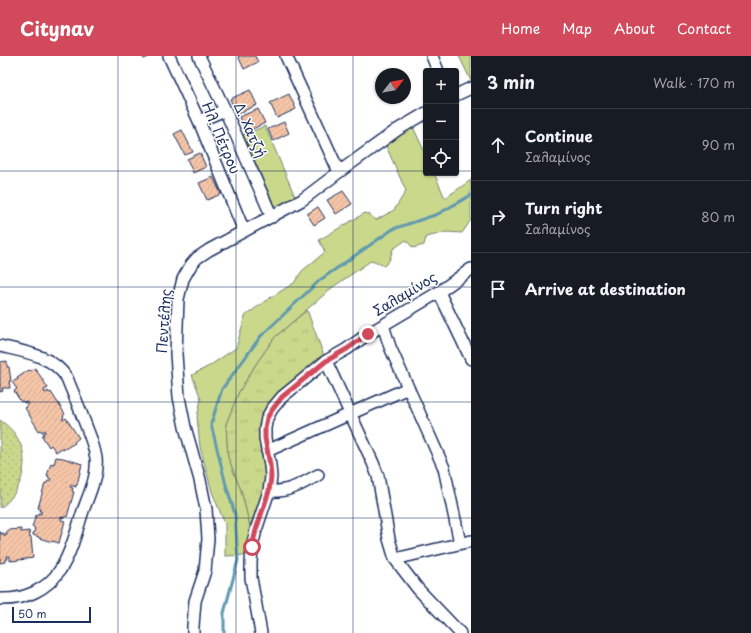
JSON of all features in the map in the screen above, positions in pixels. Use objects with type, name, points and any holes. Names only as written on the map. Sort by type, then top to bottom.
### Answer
[{"type":"street","name":"Ηλ. Πέτρου","points":[[169,56],[199,121],[244,231]]},
{"type":"street","name":"Δ. Χατζή","points":[[200,56],[272,217]]},
{"type":"street","points":[[286,56],[339,172]]},
{"type":"street","points":[[432,56],[437,68]]},
{"type":"street","points":[[459,94],[471,88]]},
{"type":"street","points":[[199,121],[225,110]]},
{"type":"street","name":"Πεντέλης","points":[[194,633],[193,626],[196,601],[205,571],[208,539],[206,509],[179,398],[176,354],[178,300],[183,279],[190,265],[208,250],[302,200],[397,130],[423,115]]},
{"type":"street","name":"Σαλαμίνος","points":[[261,633],[251,578],[251,563],[252,547],[269,491],[271,477],[265,438],[267,418],[282,397],[326,361],[439,292],[471,270]]},
{"type":"street","points":[[439,292],[471,359]]},
{"type":"street","points":[[383,325],[390,347],[444,468],[460,543]]},
{"type":"street","points":[[0,346],[46,358],[62,371],[67,378],[92,439],[96,468],[93,484],[69,553],[60,570],[54,578],[41,589],[33,593],[18,598],[0,599]]},
{"type":"street","points":[[326,361],[378,476],[389,539],[395,558],[418,589],[460,633]]},
{"type":"street","points":[[267,451],[408,388]]},
{"type":"street","points":[[269,491],[276,492],[290,489],[318,475]]},
{"type":"street","points":[[395,558],[471,541]]},
{"type":"green space","points":[[459,56],[471,56],[471,81]]},
{"type":"green space","points":[[409,118],[423,148],[423,176],[435,176],[445,198],[471,180],[471,220],[462,233],[447,232],[426,237],[424,245],[413,248],[406,240],[393,249],[389,261],[384,266],[372,260],[333,287],[275,337],[239,392],[226,424],[228,457],[241,490],[250,526],[249,555],[225,556],[225,524],[212,492],[200,447],[197,417],[201,399],[192,375],[209,366],[236,348],[245,316],[265,301],[294,283],[302,271],[325,252],[319,240],[365,213],[369,214],[376,220],[394,210],[406,191],[382,137]]},
{"type":"green space","points":[[265,126],[299,206],[279,216],[243,135]]},
{"type":"green space","points":[[307,310],[324,356],[261,420],[259,445],[265,467],[266,478],[262,496],[250,526],[241,490],[228,457],[226,424],[239,392],[275,337]]},
{"type":"green space","points":[[0,420],[11,429],[17,438],[22,450],[24,468],[18,487],[7,502],[0,508]]},
{"type":"building","points":[[142,56],[151,56],[144,59]]},
{"type":"building","points":[[238,56],[255,56],[258,62],[244,69]]},
{"type":"building","points":[[250,90],[257,105],[237,114],[230,99]]},
{"type":"building","points":[[289,94],[296,109],[277,118],[270,103]]},
{"type":"building","points":[[258,109],[265,123],[246,132],[239,117]]},
{"type":"building","points":[[284,122],[289,133],[273,141],[268,129]]},
{"type":"building","points":[[182,130],[193,152],[185,155],[174,134]]},
{"type":"building","points":[[200,153],[206,167],[193,173],[187,159]]},
{"type":"building","points":[[213,177],[221,194],[207,200],[199,183]]},
{"type":"building","points":[[343,191],[352,204],[336,214],[327,200]]},
{"type":"building","points":[[318,207],[325,218],[314,225],[307,214]]},
{"type":"building","points":[[7,361],[11,381],[9,381],[10,388],[2,388],[3,391],[0,392],[0,362]]},
{"type":"building","points":[[35,368],[48,388],[44,390],[45,393],[48,391],[49,393],[51,392],[65,414],[62,419],[63,420],[66,418],[79,438],[74,442],[75,443],[63,450],[62,448],[56,452],[51,445],[49,447],[42,436],[44,435],[43,433],[46,432],[45,430],[42,432],[41,430],[39,431],[25,408],[28,404],[27,402],[21,402],[14,391],[17,389],[12,382],[29,370],[30,371]]},
{"type":"building","points":[[56,457],[82,464],[76,487],[71,485],[70,487],[73,488],[72,491],[74,492],[67,517],[61,517],[61,520],[65,521],[59,543],[33,535],[35,528],[32,527],[36,515],[38,513],[41,514],[41,511],[39,511],[40,509],[38,508],[45,483],[51,479],[47,476],[51,463],[54,464]]},
{"type":"building","points":[[21,529],[21,532],[29,531],[33,558],[10,561],[10,556],[7,556],[8,559],[5,559],[5,562],[0,563],[0,532],[1,534],[4,533],[4,536],[7,535],[6,532],[8,532],[8,530]]},
{"type":"waterway","points":[[224,633],[224,613],[238,560],[235,514],[226,485],[211,424],[222,389],[261,336],[320,280],[393,229],[438,214],[471,195]]},
{"type":"route","points":[[252,547],[269,491],[271,477],[265,438],[267,418],[282,397],[326,361],[347,349],[368,334]]}]
